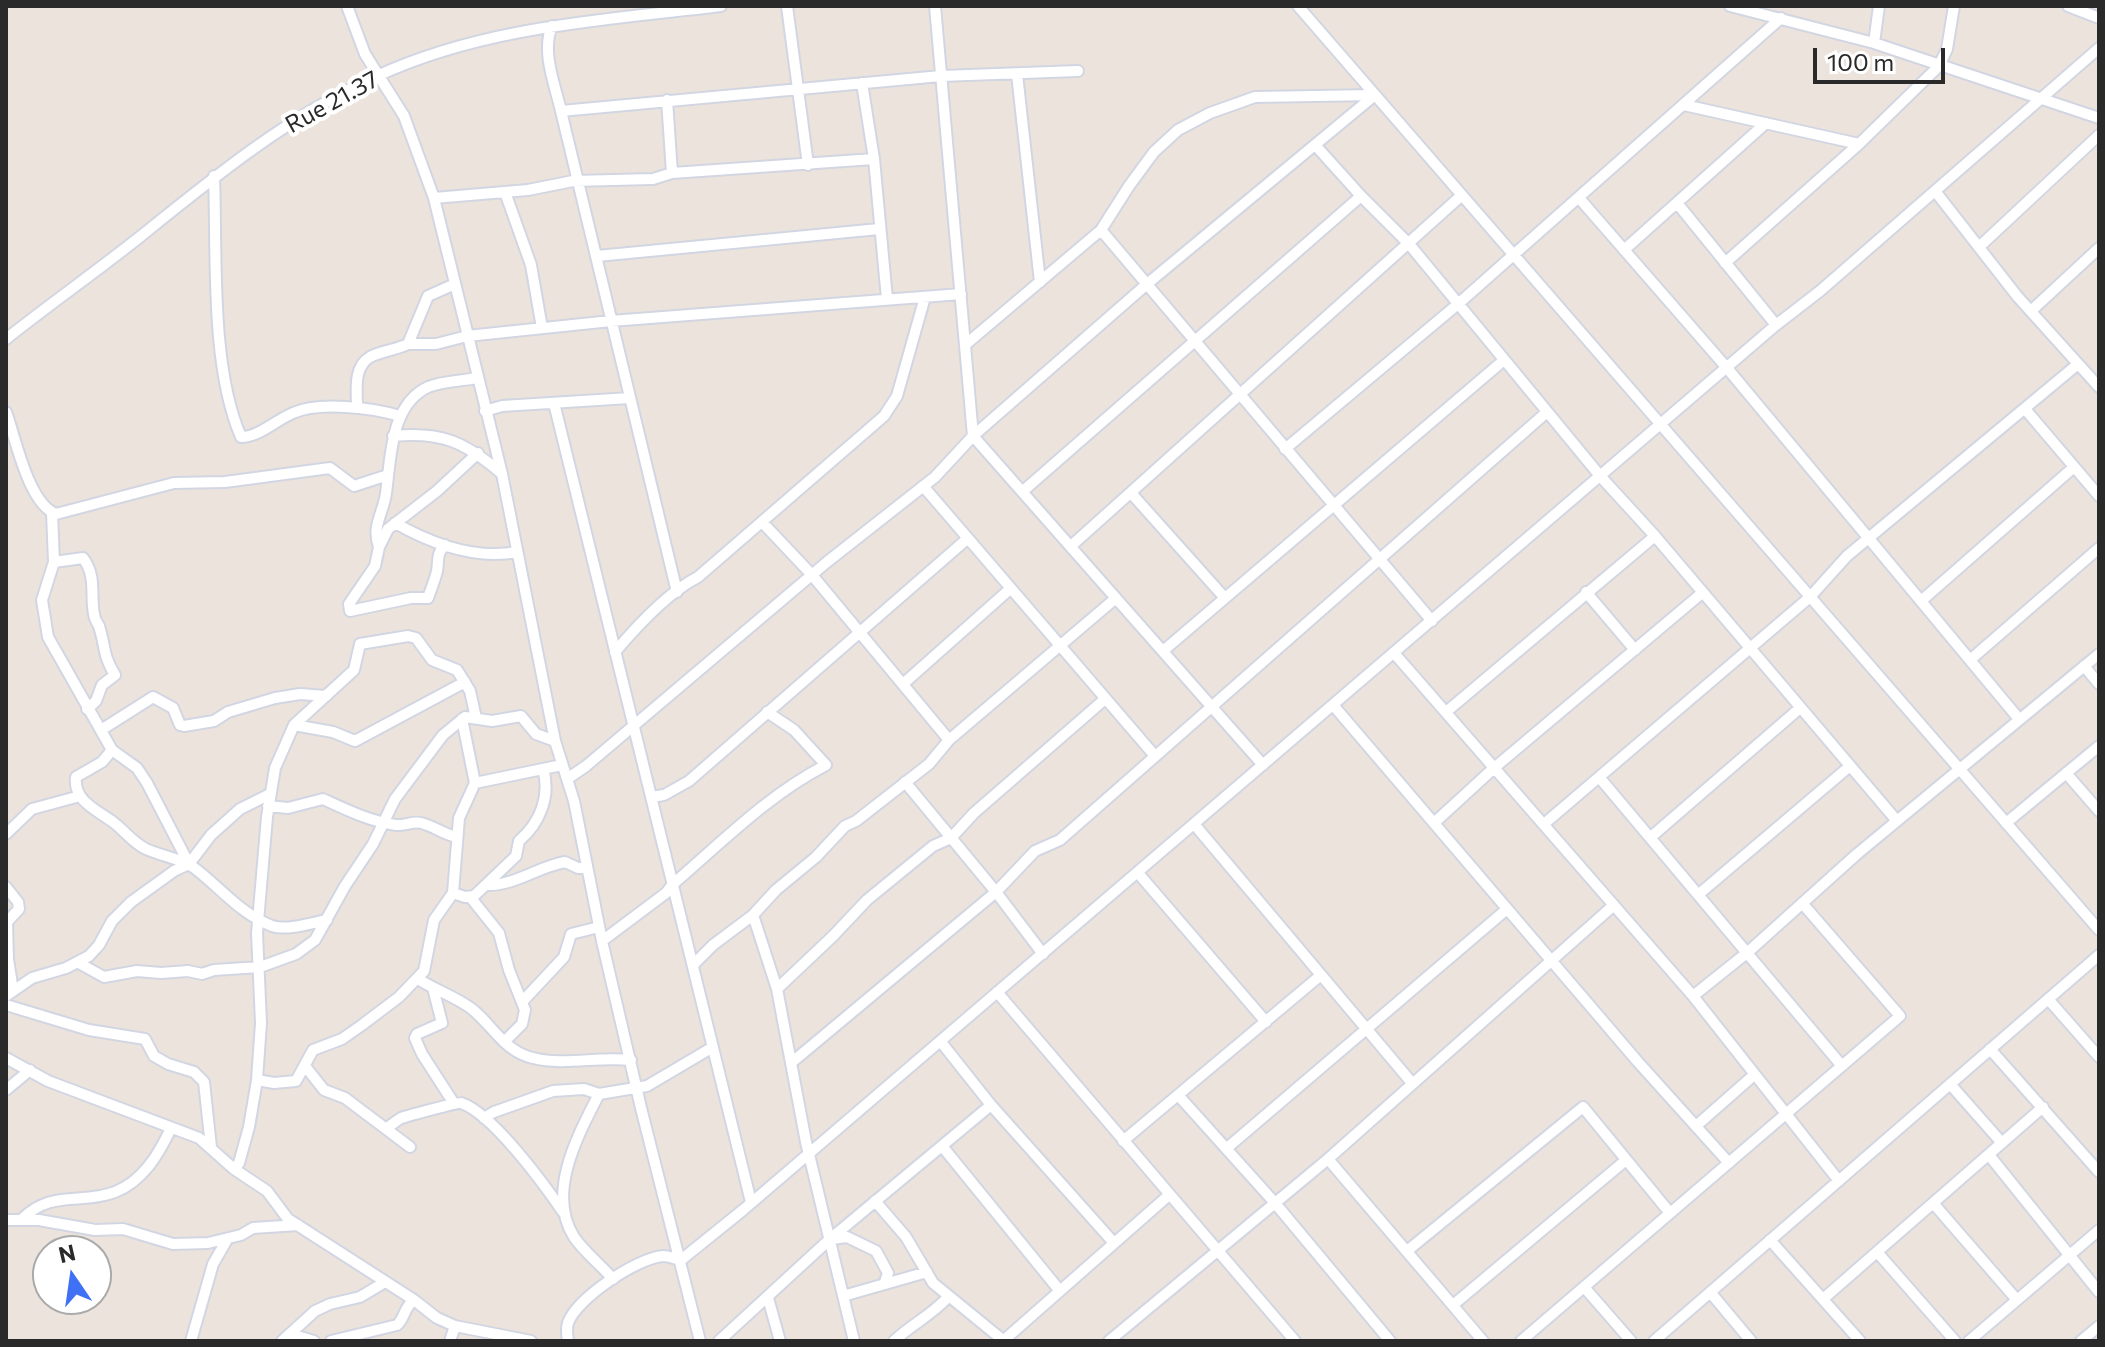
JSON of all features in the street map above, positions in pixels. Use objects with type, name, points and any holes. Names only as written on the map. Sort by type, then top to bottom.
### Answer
[{"type":"street","points":[[347,6],[365,54],[404,116],[434,198],[502,474],[555,741],[567,779],[602,941],[700,1341]]},
{"type":"street","name":"Rue 21.37","points":[[6,339],[214,176],[263,142],[377,75],[469,45],[552,26],[721,6]]},
{"type":"street","points":[[787,6],[808,165]]},
{"type":"street","points":[[935,6],[973,436],[1263,765]]},
{"type":"street","points":[[1298,6],[2099,930]]},
{"type":"street","points":[[1730,6],[1874,43],[2099,118]]},
{"type":"street","points":[[1874,43],[1879,6]]},
{"type":"street","points":[[1725,263],[1859,144],[1939,66],[1947,49],[1954,6]]},
{"type":"street","points":[[2068,6],[2099,18]]},
{"type":"street","points":[[1285,449],[1458,304],[1781,18]]},
{"type":"street","points":[[552,26],[547,38],[547,50],[677,592]]},
{"type":"street","points":[[681,1260],[941,1042],[1776,325],[1820,291],[2099,48]]},
{"type":"street","points":[[561,111],[941,76],[1078,71]]},
{"type":"street","points":[[1017,74],[1040,282]]},
{"type":"street","points":[[862,83],[874,159],[887,299]]},
{"type":"street","points":[[567,779],[935,477],[973,436],[1147,284],[1375,95]]},
{"type":"street","points":[[965,345],[1101,230],[1154,152],[1178,130],[1210,113],[1255,97],[1375,95]]},
{"type":"street","points":[[667,100],[672,173]]},
{"type":"street","points":[[1684,105],[1859,144]]},
{"type":"street","points":[[1624,250],[1766,123]]},
{"type":"street","points":[[1979,247],[2099,135]]},
{"type":"street","points":[[1316,146],[1409,244],[1601,477],[1655,536],[1897,821]]},
{"type":"street","points":[[434,198],[505,192],[578,180],[653,179],[672,173],[874,159]]},
{"type":"street","points":[[214,176],[220,341],[224,377],[241,437],[253,435],[303,409],[357,407],[400,416]]},
{"type":"street","points":[[1935,191],[2017,296],[2099,387]]},
{"type":"street","points":[[505,192],[531,265],[542,328]]},
{"type":"street","points":[[1071,546],[1462,195]]},
{"type":"street","points":[[1023,491],[1361,196]]},
{"type":"street","points":[[1579,198],[1727,368],[2019,719]]},
{"type":"street","points":[[1677,203],[1776,325]]},
{"type":"street","points":[[597,256],[879,229]]},
{"type":"street","points":[[1101,230],[1432,621]]},
{"type":"street","points":[[2032,310],[2097,253]]},
{"type":"street","points":[[408,344],[428,296],[455,284]]},
{"type":"street","points":[[357,407],[356,382],[369,357],[408,344],[436,344],[467,336],[611,321],[961,294]]},
{"type":"street","points":[[615,652],[637,627],[884,416],[897,396],[925,297]]},
{"type":"street","points":[[1163,651],[1504,360]]},
{"type":"street","points":[[1544,824],[1810,597],[1847,556],[2078,364]]},
{"type":"street","points":[[379,547],[375,537],[377,520],[386,497],[393,436],[400,416],[428,387],[477,378]]},
{"type":"street","points":[[485,411],[502,406],[630,398]]},
{"type":"street","points":[[554,403],[751,1202]]},
{"type":"street","points":[[2025,409],[2099,496]]},
{"type":"street","points":[[6,412],[33,490],[52,513],[54,562],[42,596],[46,631],[112,750],[141,774],[189,864]]},
{"type":"street","points":[[791,1063],[996,892],[1035,851],[1060,840],[1547,412]]},
{"type":"street","points":[[393,436],[435,435],[465,445],[502,474]]},
{"type":"street","points":[[445,545],[437,555],[437,575],[431,583],[428,598],[411,598],[350,611],[349,604],[375,566],[384,535],[478,453]]},
{"type":"street","points":[[1921,601],[2074,467]]},
{"type":"street","points":[[52,513],[64,513],[174,483],[225,482],[330,468],[354,486],[388,475]]},
{"type":"street","points":[[923,486],[1155,756]]},
{"type":"street","points":[[1131,493],[1224,597]]},
{"type":"street","points":[[762,522],[812,575],[949,740]]},
{"type":"street","points":[[395,523],[422,537],[467,553],[499,555],[517,552]]},
{"type":"street","points":[[1446,712],[1655,536]]},
{"type":"street","points":[[651,797],[664,795],[689,781],[967,539]]},
{"type":"street","points":[[1970,660],[2099,548]]},
{"type":"street","points":[[54,562],[83,558],[86,563],[94,584],[94,616],[103,653],[115,675],[102,685],[96,701],[87,709]]},
{"type":"street","points":[[903,684],[1010,589]]},
{"type":"street","points":[[1586,592],[1635,650]]},
{"type":"street","points":[[1434,823],[1494,768],[1702,593]]},
{"type":"street","points":[[693,965],[713,945],[753,915],[845,826],[856,821],[929,764],[949,740],[1116,598]]},
{"type":"street","points":[[234,1169],[239,1163],[249,1127],[257,1080],[261,1023],[257,933],[269,800],[278,759],[294,725],[354,670],[360,644],[408,636],[416,638],[432,660],[457,670],[465,682],[476,718]]},
{"type":"street","points":[[1394,653],[1693,996],[1839,1181]]},
{"type":"street","points":[[1693,996],[1748,952],[1897,821],[2099,654]]},
{"type":"street","points":[[2084,666],[2099,684]]},
{"type":"street","points":[[294,725],[333,732],[355,741],[465,682]]},
{"type":"street","points":[[101,730],[153,697],[173,708],[180,725],[184,726],[214,721],[228,712],[275,698],[300,694],[326,696]]},
{"type":"street","points":[[777,989],[867,900],[933,846],[951,838],[974,813],[1105,699]]},
{"type":"street","points":[[1333,705],[1729,1163]]},
{"type":"street","points":[[1651,837],[1800,708]]},
{"type":"street","points":[[602,941],[666,893],[791,784],[826,765],[794,730],[767,712]]},
{"type":"street","points":[[77,962],[104,977],[137,971],[202,974],[214,970],[260,967],[289,958],[315,940],[395,799],[443,735],[462,719],[469,716],[492,721],[521,716],[536,734],[555,741]]},
{"type":"street","points":[[257,1080],[274,1083],[296,1081],[313,1050],[342,1039],[399,997],[424,971],[434,920],[453,893],[459,818],[475,783],[462,719]]},
{"type":"street","points":[[2006,823],[2099,746]]},
{"type":"street","points":[[112,750],[102,762],[76,777],[80,796],[91,808],[114,822],[138,844],[189,864],[238,907],[278,928],[327,920]]},
{"type":"street","points":[[475,783],[562,765]]},
{"type":"street","points":[[1699,894],[1850,766]]},
{"type":"street","points":[[471,898],[516,856],[519,841],[532,829],[547,795],[543,769]]},
{"type":"street","points":[[2066,773],[2099,811]]},
{"type":"street","points":[[1599,777],[1842,1066]]},
{"type":"street","points":[[905,782],[1043,954]]},
{"type":"street","points":[[6,834],[32,809],[80,796]]},
{"type":"street","points":[[10,994],[32,978],[89,956],[112,921],[131,902],[189,864],[211,835],[240,809],[269,800],[288,808],[323,799],[370,820],[404,825],[421,822],[448,836],[457,837]]},
{"type":"street","points":[[1194,824],[1412,1083]]},
{"type":"street","points":[[486,885],[509,884],[537,869],[565,862],[587,868]]},
{"type":"street","points":[[1138,873],[1266,1022]]},
{"type":"street","points":[[6,887],[18,902],[19,909],[7,922],[10,994]]},
{"type":"street","points":[[453,893],[471,898],[499,933],[526,1013],[504,1042]]},
{"type":"street","points":[[1521,1341],[1900,1016],[1802,903]]},
{"type":"street","points":[[1109,1341],[1328,1159],[1614,905]]},
{"type":"street","points":[[1227,1148],[1507,909]]},
{"type":"street","points":[[753,915],[777,989],[809,1152],[854,1341]]},
{"type":"street","points":[[522,1002],[564,957],[569,936],[599,927]]},
{"type":"street","points":[[1654,1341],[2099,955]]},
{"type":"street","points":[[1123,1141],[1321,975]]},
{"type":"street","points":[[418,979],[471,1009],[512,1051],[537,1059],[631,1060]]},
{"type":"street","points":[[433,988],[442,1023],[417,1034],[415,1038],[453,1102]]},
{"type":"street","points":[[997,992],[1295,1341]]},
{"type":"street","points":[[2048,999],[2099,1057]]},
{"type":"street","points":[[6,1005],[89,1030],[145,1039],[154,1056],[194,1072],[204,1082],[211,1147]]},
{"type":"street","points":[[941,1042],[991,1105],[1114,1243]]},
{"type":"street","points":[[484,1118],[553,1091],[584,1089],[599,1094],[653,1084],[713,1047]]},
{"type":"street","points":[[1990,1049],[2099,1172]]},
{"type":"street","points":[[6,1058],[48,1081],[199,1138],[234,1169],[267,1191],[288,1219],[437,1318],[455,1326],[531,1341]]},
{"type":"street","points":[[305,1066],[324,1090],[345,1098],[410,1147]]},
{"type":"street","points":[[6,1090],[30,1070]]},
{"type":"street","points":[[1696,1126],[1754,1075]]},
{"type":"street","points":[[1950,1084],[2002,1143]]},
{"type":"street","points":[[563,1212],[572,1150],[599,1094]]},
{"type":"street","points":[[1178,1095],[1275,1203],[1390,1341]]},
{"type":"street","points":[[386,1129],[398,1120],[453,1102],[463,1103],[484,1118],[533,1170],[563,1212],[579,1244],[613,1279]]},
{"type":"street","points":[[719,1341],[830,1239],[991,1105]]},
{"type":"street","points":[[1407,1251],[1583,1107],[1670,1213]]},
{"type":"street","points":[[1823,1299],[2043,1107]]},
{"type":"street","points":[[22,1219],[45,1202],[114,1193],[133,1182],[159,1153],[171,1128]]},
{"type":"street","points":[[942,1146],[1060,1291]]},
{"type":"street","points":[[1989,1155],[2099,1292]]},
{"type":"street","points":[[1328,1159],[1483,1341]]},
{"type":"street","points":[[1453,1305],[1626,1160]]},
{"type":"street","points":[[875,1201],[906,1237],[933,1283],[1004,1341],[1169,1195]]},
{"type":"street","points":[[1933,1203],[2017,1300]]},
{"type":"street","points":[[6,1220],[22,1219],[79,1229],[123,1229],[173,1244],[199,1244],[228,1238],[241,1235],[250,1228],[298,1225]]},
{"type":"street","points":[[1969,1341],[2099,1230]]},
{"type":"street","points":[[830,1239],[847,1237],[876,1251],[887,1271],[885,1282]]},
{"type":"street","points":[[191,1341],[213,1264],[228,1238]]},
{"type":"street","points":[[1770,1240],[1860,1341]]},
{"type":"street","points":[[1877,1252],[1955,1341]]},
{"type":"street","points":[[568,1341],[566,1328],[574,1312],[613,1279],[660,1256],[681,1260]]},
{"type":"street","points":[[843,1296],[927,1272]]},
{"type":"street","points":[[286,1337],[315,1311],[360,1297],[385,1282]]},
{"type":"street","points":[[1584,1287],[1631,1341]]},
{"type":"street","points":[[1710,1292],[1751,1341]]},
{"type":"street","points":[[894,1341],[912,1324],[933,1313],[948,1297]]},
{"type":"street","points":[[768,1298],[780,1341]]},
{"type":"street","points":[[331,1341],[397,1325],[414,1300]]},
{"type":"street","points":[[450,1341],[455,1326]]},
{"type":"street","points":[[2081,1341],[2099,1326]]},
{"type":"street","points":[[286,1337],[314,1341]]}]
